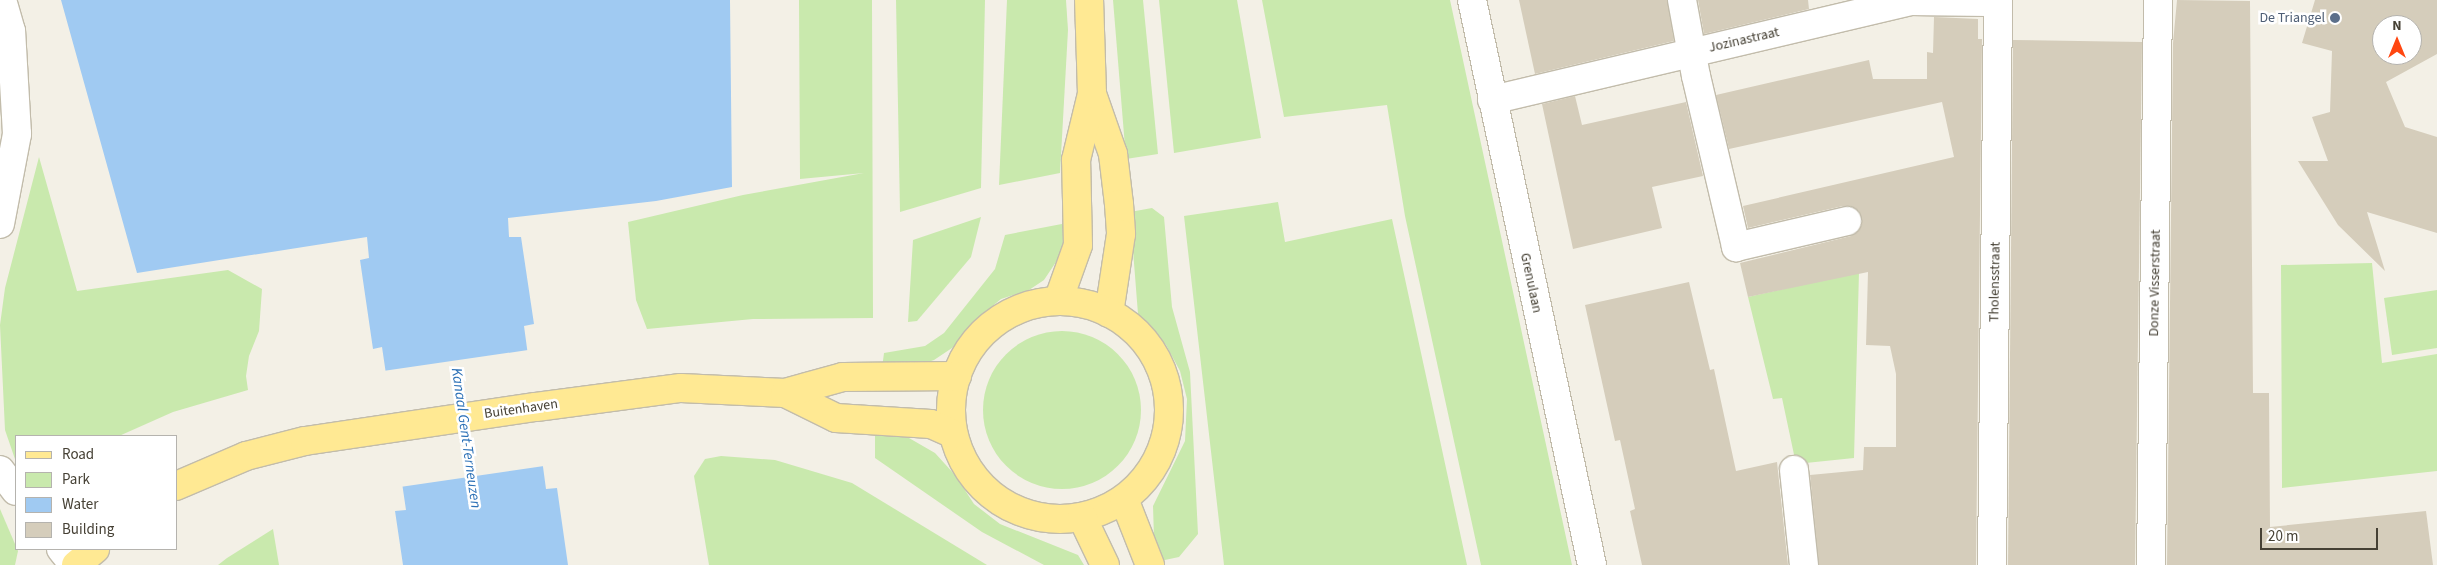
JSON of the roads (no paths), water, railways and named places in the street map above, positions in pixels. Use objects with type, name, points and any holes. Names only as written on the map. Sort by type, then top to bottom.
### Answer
[{"type":"main road","points":[[1058,301],[1078,245],[1076,160],[1092,94],[1089,0]]},
{"type":"main road","points":[[1092,94],[1113,154],[1120,204],[1121,234],[1109,313]]},
{"type":"main road","points":[[1058,301],[1084,304],[1109,313],[1132,329],[1151,350],[1163,375],[1169,402],[1167,430],[1159,456],[1144,480],[1124,499],[1082,517],[1058,519],[1034,516],[1004,503],[974,477],[961,456],[953,434],[951,404],[957,376],[968,352],[985,331],[1006,316],[1031,305],[1058,301]]},
{"type":"main road","name":"Buitenhaven","points":[[178,485],[246,456],[305,441],[536,407],[681,388],[785,393],[843,377],[957,376]]},
{"type":"main road","name":"Buitenhaven","points":[[785,393],[836,418],[931,424],[953,434]]},
{"type":"main road","points":[[1124,499],[1150,565]]},
{"type":"main road","points":[[1082,517],[1105,565]]},
{"type":"main road","points":[[75,565],[94,550]]},
{"type":"street","points":[[0,224],[16,134],[11,32],[2,0]]},
{"type":"street","name":"Grenulaan","points":[[1472,0],[1592,565]]},
{"type":"street","points":[[1682,0],[1736,247],[1848,221]]},
{"type":"street","name":"Donze Visserstraat","points":[[2151,565],[2158,0]]},
{"type":"street","name":"Jozinastraat","points":[[1492,100],[1910,1],[1998,1]]},
{"type":"street","name":"Tholensstraat","points":[[1992,565],[1998,1]]},
{"type":"street","points":[[0,470],[15,490]]},
{"type":"street","points":[[1794,470],[1804,565]]},
{"type":"street","points":[[62,550],[75,565]]},
{"type":"water","name":"Kanaal Gent-Terneuzen","points":[[61,0],[730,0],[732,187],[656,201],[508,218],[509,237],[521,237],[534,324],[524,326],[546,489],[557,488],[568,565],[403,565],[395,511],[406,510],[382,347],[373,349],[360,260],[369,258],[367,237],[137,273]]},
{"type":"place","name":"De Triangel","points":[[2335,18]]}]
